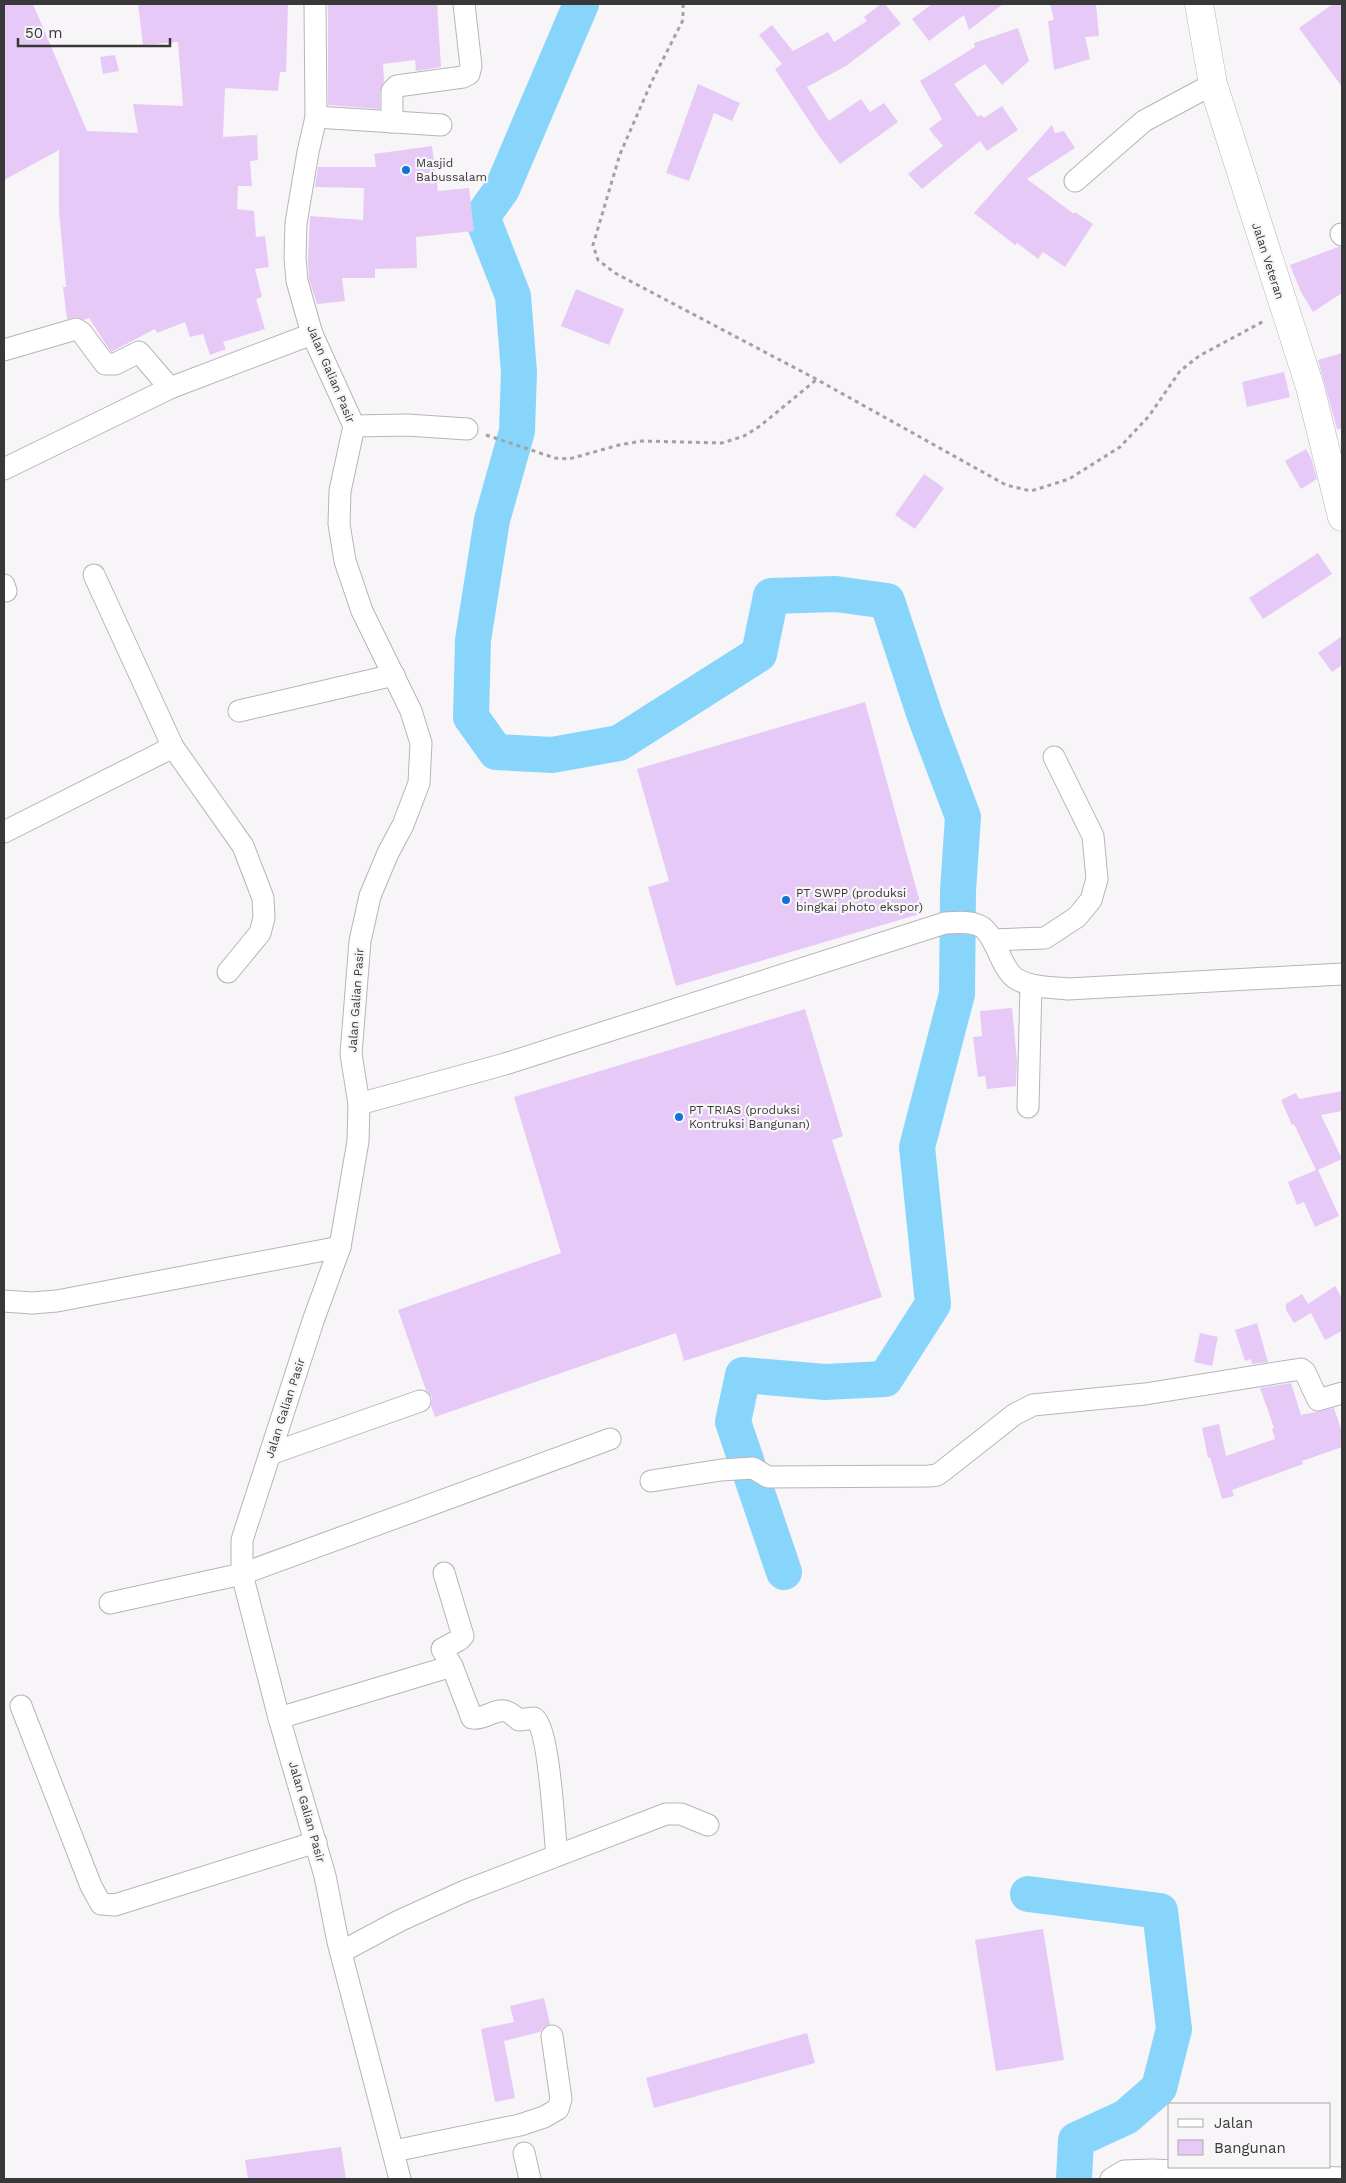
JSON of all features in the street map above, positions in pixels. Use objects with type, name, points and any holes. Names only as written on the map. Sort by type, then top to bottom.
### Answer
[{"type":"main road","name":"Jalan Veteran","points":[[1199,4],[1213,84],[1338,478],[1342,517]]},
{"type":"street","name":"Jalan Galian Pasir","points":[[316,4],[316,117],[296,222],[296,282],[312,334],[354,426],[340,491],[339,524],[344,560],[362,611],[394,675],[410,711],[421,743],[419,783],[403,825],[388,853],[370,896],[360,941],[351,1054],[359,1104],[358,1141],[340,1247],[313,1321],[242,1540],[242,1574],[279,1718],[316,1842],[341,1952],[400,2179]]},
{"type":"street","points":[[392,122],[392,91],[396,86],[455,78],[469,74],[471,66],[464,4]]},
{"type":"street","points":[[1074,181],[1144,120],[1213,84]]},
{"type":"street","points":[[316,117],[441,125]]},
{"type":"street","points":[[4,350],[76,329],[82,333],[105,364],[115,364],[139,352],[170,388]]},
{"type":"street","points":[[4,469],[170,388],[312,334]]},
{"type":"street","points":[[354,426],[407,425],[467,428]]},
{"type":"street","points":[[94,575],[173,747],[243,846],[263,898],[264,918],[260,933],[228,972]]},
{"type":"street","points":[[239,712],[394,675]]},
{"type":"street","points":[[4,832],[173,747]]},
{"type":"street","points":[[993,940],[1046,938],[1077,917],[1091,900],[1098,879],[1093,836],[1054,757]]},
{"type":"street","points":[[359,1104],[505,1064],[945,923],[966,922],[978,924],[985,928],[993,940],[1005,967],[1015,978],[1031,985],[1068,989],[1342,974]]},
{"type":"street","points":[[1028,1108],[1031,985]]},
{"type":"street","points":[[4,1301],[32,1303],[57,1301],[340,1247]]},
{"type":"street","points":[[651,1481],[748,1468],[768,1477],[937,1475],[1015,1414],[1033,1405],[1145,1394],[1301,1369],[1305,1372],[1318,1400],[1342,1393]]},
{"type":"street","points":[[270,1454],[420,1401]]},
{"type":"street","points":[[110,1603],[242,1574],[610,1439]]},
{"type":"street","points":[[444,1573],[463,1636],[442,1649],[452,1666],[472,1718],[478,1719],[505,1711],[519,1720],[534,1718],[539,1723],[548,1758],[556,1855]]},
{"type":"street","points":[[279,1718],[452,1666]]},
{"type":"street","points":[[21,1706],[91,1886],[101,1904],[115,1905],[316,1842]]},
{"type":"street","points":[[341,1952],[399,1921],[465,1891],[556,1855],[647,1823],[666,1814],[681,1814],[708,1825]]},
{"type":"street","points":[[394,2151],[520,2124],[544,2117],[558,2109],[561,2099],[552,2036]]},
{"type":"street","points":[[524,2153],[530,2179]]},
{"type":"street","points":[[1111,2179],[1124,2171],[1143,2170],[1227,2177],[1329,2178]]},
{"type":"path","points":[[683,4],[683,20],[652,81],[620,154],[593,245],[598,260],[616,273],[816,379],[1006,485],[1031,491],[1069,479],[1120,447],[1149,416],[1180,371],[1199,356],[1284,310]]},
{"type":"path","points":[[467,428],[555,458],[569,459],[619,445],[642,441],[722,443],[744,436],[760,426],[816,379]]},
{"type":"building","points":[[4,4],[33,4],[87,131],[138,133],[133,104],[183,106],[178,42],[143,45],[138,4],[288,4],[286,72],[280,72],[278,91],[225,88],[223,137],[257,135],[258,160],[250,161],[252,186],[238,186],[237,209],[254,211],[256,237],[265,236],[269,267],[255,269],[262,297],[256,299],[265,329],[223,342],[226,349],[210,355],[203,334],[190,337],[185,322],[157,333],[155,329],[111,352],[89,318],[84,320],[77,317],[67,319],[63,287],[66,287],[59,212],[59,150],[4,180]]},
{"type":"building","points":[[328,4],[437,4],[441,67],[416,71],[415,60],[383,64],[384,81],[380,91],[380,109],[328,105]]},
{"type":"building","points":[[881,4],[885,4],[901,24],[846,66],[807,87],[829,121],[861,99],[870,112],[884,103],[898,122],[840,164],[819,136],[775,69],[782,64],[759,35],[772,25],[793,51],[828,32],[834,42],[867,21],[864,17]]},
{"type":"building","points":[[932,4],[1003,4],[969,30],[964,15],[929,41],[912,19]]},
{"type":"building","points":[[1050,4],[1096,4],[1099,36],[1085,37],[1090,59],[1054,70],[1048,21],[1054,20]]},
{"type":"building","points":[[1333,4],[1342,4],[1342,87],[1299,28]]},
{"type":"building","points":[[1018,28],[1029,61],[1002,85],[985,64],[954,84],[978,117],[981,115],[984,118],[1002,106],[1018,130],[987,151],[980,141],[922,189],[908,174],[943,146],[929,129],[942,119],[920,81],[975,47],[974,43]]},
{"type":"building","points":[[115,55],[119,71],[103,74],[100,57]]},
{"type":"building","points":[[698,84],[740,103],[732,121],[714,113],[689,181],[666,173]]},
{"type":"building","points":[[1052,125],[1055,133],[1064,131],[1075,148],[1027,179],[1074,214],[1075,212],[1093,224],[1065,267],[1043,252],[1038,259],[1017,243],[1015,245],[974,213]]},
{"type":"building","points":[[432,146],[438,191],[469,188],[474,231],[416,237],[417,268],[375,269],[375,278],[342,278],[345,301],[317,304],[309,279],[310,216],[363,220],[364,188],[315,187],[318,167],[376,167],[374,154]]},
{"type":"building","points":[[1342,247],[1342,293],[1313,312],[1301,292],[1290,265]]},
{"type":"building","points":[[576,289],[624,309],[609,345],[561,326]]},
{"type":"building","points":[[1342,353],[1342,429],[1337,429],[1318,360]]},
{"type":"building","points":[[1284,372],[1290,397],[1247,407],[1242,382]]},
{"type":"building","points":[[1306,449],[1311,458],[1317,479],[1301,489],[1285,461]]},
{"type":"building","points":[[924,474],[944,488],[915,529],[895,515]]},
{"type":"building","points":[[1318,553],[1332,574],[1263,619],[1249,598]]},
{"type":"building","points":[[1342,636],[1342,665],[1332,672],[1318,653]]},
{"type":"building","points":[[865,702],[923,913],[676,986],[648,887],[669,881],[637,769]]},
{"type":"building","points":[[1012,1008],[1017,1061],[1016,1086],[987,1089],[985,1076],[978,1077],[973,1037],[982,1036],[980,1011]]},
{"type":"building","points":[[805,1009],[843,1136],[832,1140],[882,1297],[684,1361],[676,1333],[435,1417],[431,1406],[432,1397],[426,1390],[398,1310],[561,1253],[514,1097]]},
{"type":"building","points":[[1342,1091],[1342,1111],[1321,1115],[1342,1159],[1318,1170],[1339,1216],[1315,1227],[1304,1202],[1297,1205],[1288,1182],[1316,1170],[1281,1100],[1296,1093],[1299,1099]]},
{"type":"building","points":[[1335,1286],[1342,1298],[1342,1331],[1325,1340],[1311,1313],[1294,1323],[1286,1310],[1286,1304],[1302,1294],[1308,1304]]},
{"type":"building","points":[[1257,1323],[1268,1362],[1252,1364],[1251,1359],[1245,1361],[1235,1330]]},
{"type":"building","points":[[1200,1333],[1218,1337],[1212,1366],[1194,1362]]},
{"type":"building","points":[[1291,1383],[1301,1415],[1334,1408],[1342,1432],[1342,1447],[1302,1461],[1303,1464],[1232,1490],[1234,1496],[1222,1499],[1210,1457],[1208,1458],[1202,1428],[1219,1424],[1226,1456],[1275,1439],[1272,1429],[1274,1428],[1260,1388]]},
{"type":"building","points":[[1043,1929],[1064,2060],[996,2071],[975,1940]]},
{"type":"building","points":[[544,1998],[550,2024],[540,2032],[504,2041],[515,2098],[495,2102],[481,2029],[514,2022],[510,2006]]},
{"type":"building","points":[[807,2033],[815,2063],[654,2108],[646,2078]]},
{"type":"building","points":[[341,2147],[346,2179],[248,2179],[245,2160]]},
{"type":"waterway","points":[[581,4],[502,189],[482,217],[513,296],[519,372],[517,431],[492,520],[473,640],[471,717],[496,752],[552,755],[619,743],[759,654],[771,596],[836,594],[887,601],[925,716],[963,817],[958,891],[957,994],[917,1147],[933,1304],[885,1379],[825,1382],[743,1375],[733,1422],[784,1572]]},
{"type":"waterway","points":[[1028,1894],[1160,1911],[1174,2029],[1159,2088],[1126,2117],[1076,2140],[1074,2179]]},
{"type":"place","name":"Masjid Babussalam","points":[[406,170]]},
{"type":"place","name":"PT SWPP (produksi bingkai photo ekspor)","points":[[786,900]]},
{"type":"place","name":"PT TRIAS (produksi Kontruksi Bangunan)","points":[[679,1117]]}]
